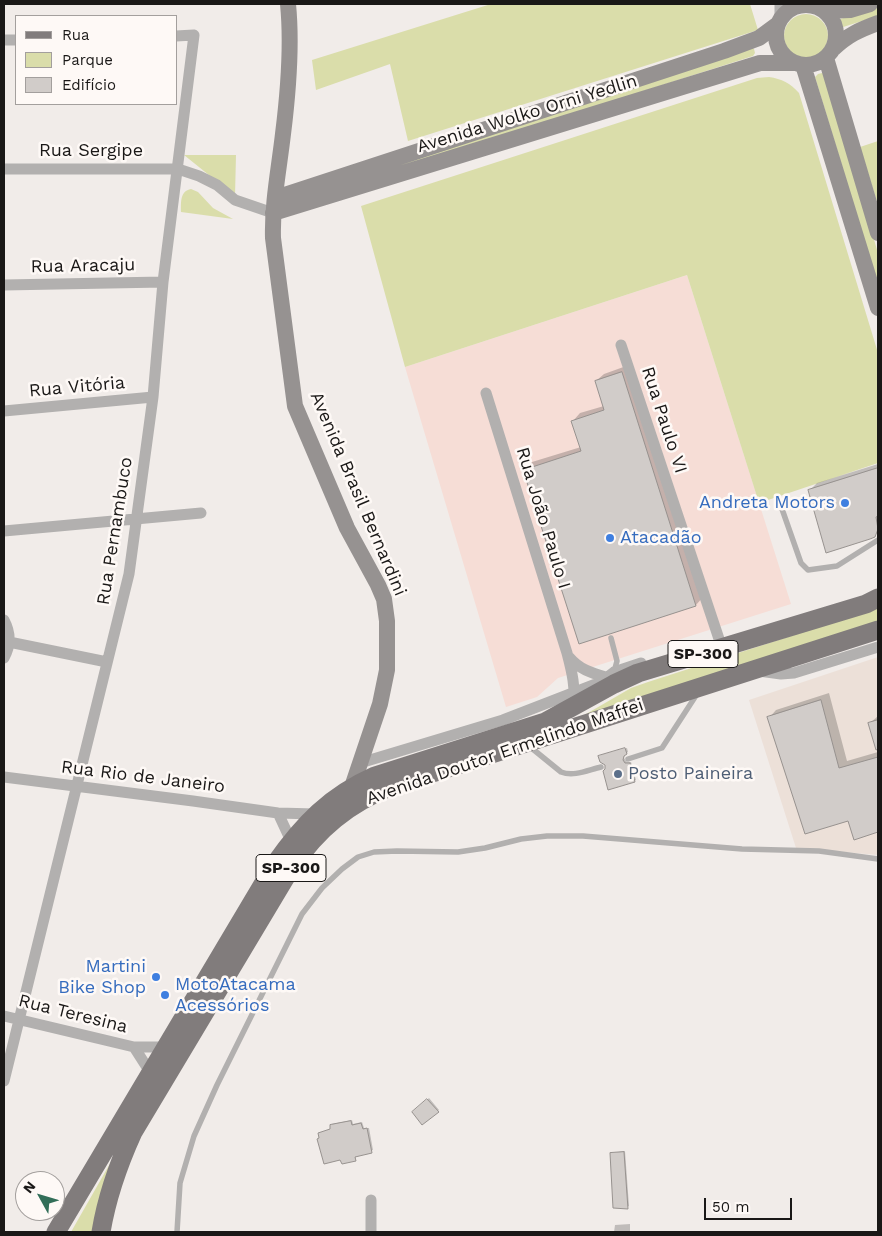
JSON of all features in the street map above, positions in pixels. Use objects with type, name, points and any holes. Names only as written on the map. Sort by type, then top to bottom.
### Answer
[{"type":"main road","name":"Avenida Doutor Ermelindo Maffei","points":[[56,1232],[275,864],[291,841],[315,814],[339,795],[375,776],[545,722],[574,700],[626,678],[866,604],[878,598]]},
{"type":"main road","name":"Avenida Doutor Ermelindo Maffei","points":[[101,1232],[117,1167],[133,1132],[291,868],[315,837],[336,817],[374,794],[878,630]]},
{"type":"street","name":"Avenida Brasil Bernardini","points":[[288,4],[290,28],[286,94],[274,205],[273,238],[295,406],[347,528],[378,585],[384,599],[386,614],[387,670],[380,704],[352,787]]},
{"type":"street","points":[[878,23],[856,30],[844,38],[830,53],[816,64],[799,64],[785,57],[778,47],[776,36],[780,16],[798,6],[809,4],[825,11],[832,19],[836,28],[836,39],[830,53],[878,233]]},
{"type":"street","points":[[825,11],[850,10],[870,4]]},
{"type":"street","name":"Avenida Wolko Orni Yedlin","points":[[274,205],[759,38],[780,16]]},
{"type":"street","name":"Rua Pernambuco","points":[[4,1081],[129,574],[153,397],[164,282],[194,36],[178,36]]},
{"type":"street","name":"Avenida Wolko Orni Yedlin","points":[[274,205],[760,63],[799,64]]},
{"type":"street","points":[[799,64],[878,308]]},
{"type":"street","name":"Rua Sergipe","points":[[4,168],[178,169],[217,185],[235,200],[256,208],[274,205]]},
{"type":"street","name":"Rua Aracaju","points":[[4,285],[164,282]]},
{"type":"street","name":"Rua Paulo VI","points":[[621,345],[722,648]]},
{"type":"street","name":"Rua João Paulo I","points":[[486,393],[567,653],[574,700]]},
{"type":"street","name":"Rua Vitória","points":[[4,411],[153,397]]},
{"type":"street","points":[[4,531],[201,513]]},
{"type":"street","points":[[4,620],[9,642],[4,658]]},
{"type":"street","points":[[9,642],[107,662]]},
{"type":"street","points":[[755,670],[781,674],[794,673],[878,647]]},
{"type":"street","name":"Rua João Paulo I","points":[[567,653],[575,664],[592,674],[610,674]]},
{"type":"street","points":[[360,763],[574,700],[610,674],[632,666],[661,657],[674,662]]},
{"type":"street","name":"Rua Rio de Janeiro","points":[[4,777],[278,813],[315,814]]},
{"type":"street","points":[[278,813],[291,841]]},
{"type":"street","name":"Rua Teresina","points":[[4,1016],[134,1047],[166,1047]]},
{"type":"street","name":"Rua Teresina","points":[[134,1047],[150,1072]]},
{"type":"street","points":[[371,1200],[371,1232]]},
{"type":"lane","points":[[782,510],[802,563],[808,570],[837,566],[878,540]]},
{"type":"lane","points":[[610,674],[616,666],[616,655],[611,638]]},
{"type":"lane","points":[[616,655],[622,662],[632,666]]},
{"type":"lane","points":[[628,759],[662,748],[702,687]]},
{"type":"lane","points":[[526,743],[566,774],[601,767]]},
{"type":"lane","points":[[177,1232],[180,1183],[194,1136],[217,1085],[302,914],[322,888],[358,857],[374,852],[458,852],[485,848],[521,839],[547,836],[583,836],[819,852],[878,858]]},
{"type":"shaded area","points":[[687,275],[791,604],[558,678],[537,697],[506,707],[405,367]]},
{"type":"shaded area","points":[[878,657],[878,855],[796,848],[749,700]]},
{"type":"green space","points":[[491,4],[750,4],[758,30],[408,141],[390,64],[316,90],[312,60]]},
{"type":"green space","points":[[878,7],[878,16],[840,28],[836,26],[835,22],[837,20]]},
{"type":"green space","points":[[806,14],[818,18],[824,24],[828,36],[824,48],[818,54],[806,58],[794,54],[788,48],[784,36],[788,24],[794,18]]},
{"type":"green space","points":[[751,47],[755,53],[753,56],[285,206],[283,200]]},
{"type":"green space","points":[[822,73],[825,75],[878,253],[878,285],[815,77]]},
{"type":"green space","points":[[769,77],[786,82],[799,93],[878,353],[878,463],[759,503],[687,275],[405,367],[361,206],[757,78]]},
{"type":"green space","points":[[878,141],[878,205],[860,147]]},
{"type":"green space","points":[[184,155],[236,155],[235,196]]},
{"type":"green space","points":[[191,189],[198,192],[213,208],[233,219],[181,212],[183,195],[187,190]]},
{"type":"green space","points":[[878,608],[878,623],[574,721],[631,688]]},
{"type":"green space","points":[[112,1160],[96,1232],[71,1232]]},
{"type":"building","name":"Atacadão","points":[[622,372],[696,606],[579,644],[523,470],[581,451],[571,421],[604,410],[595,381]]},
{"type":"building","name":"Andreta Motors","points":[[878,468],[878,516],[876,517],[878,529],[875,537],[826,553],[808,490]]},
{"type":"building","points":[[821,700],[839,768],[878,757],[878,832],[854,840],[848,821],[805,834],[767,717]]},
{"type":"building","points":[[878,720],[878,749],[876,750],[868,723]]},
{"type":"building","name":"Posto Paineira","points":[[625,748],[627,754],[623,760],[625,763],[630,763],[635,782],[608,790],[603,771],[605,765],[600,762],[598,756]]},
{"type":"building","points":[[427,1099],[439,1112],[422,1125],[412,1112]]},
{"type":"building","points":[[351,1121],[352,1125],[361,1123],[363,1129],[367,1128],[372,1153],[355,1157],[356,1161],[342,1164],[340,1160],[324,1164],[317,1139],[319,1138],[318,1133],[330,1129],[330,1125]]},
{"type":"building","points":[[624,1152],[628,1209],[613,1208],[610,1153]]},
{"type":"place","name":"Andreta Motors","points":[[845,503]]},
{"type":"place","name":"Atacadão","points":[[610,538]]},
{"type":"place","name":"Posto Paineira","points":[[618,774]]},
{"type":"place","name":"Martini Bike Shop","points":[[156,977]]},
{"type":"place","name":"MotoAtacama Acessórios","points":[[165,995]]}]
